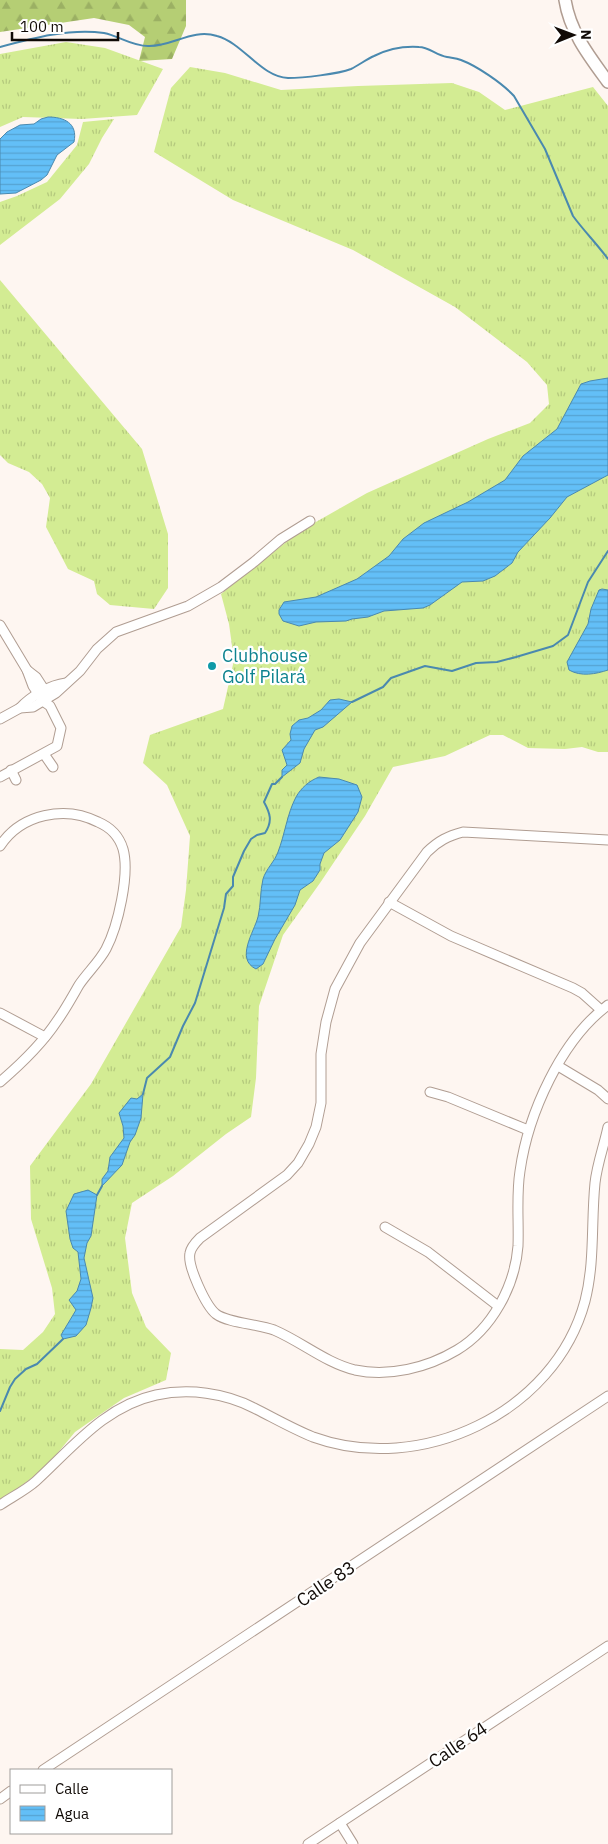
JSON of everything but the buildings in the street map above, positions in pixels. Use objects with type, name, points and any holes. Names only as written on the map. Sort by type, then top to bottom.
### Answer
[{"type":"street","points":[[556,0],[567,29],[577,44],[585,51]]},
{"type":"street","points":[[565,0],[571,24],[585,51],[608,82]]},
{"type":"street","points":[[0,719],[20,708],[32,707],[66,683],[80,671],[97,649],[116,632],[188,606],[221,587],[282,538],[310,521]]},
{"type":"street","points":[[0,625],[28,670],[36,676],[45,698],[62,728],[57,746],[28,756],[11,770],[0,775]]},
{"type":"street","points":[[48,748],[52,767]]},
{"type":"street","points":[[11,770],[16,780]]},
{"type":"street","points":[[0,1082],[45,1037],[80,984],[102,955],[109,942],[125,884],[125,862],[122,847],[114,833],[107,827],[81,814],[67,812],[54,814],[23,824],[2,841]]},
{"type":"street","points":[[390,902],[451,936],[573,988],[605,1007],[570,1046],[543,1090],[528,1130],[520,1172],[518,1246],[514,1271],[508,1289],[498,1306],[485,1326],[457,1350],[437,1360],[405,1370],[382,1372],[356,1370],[325,1358],[274,1330],[221,1317],[210,1308],[190,1263],[190,1252],[194,1244],[287,1175],[298,1163],[316,1127],[321,1103],[321,1054],[334,989],[360,943],[426,852],[448,836],[463,832],[608,840]]},
{"type":"street","points":[[0,1014],[45,1037]]},
{"type":"street","points":[[558,1066],[598,1090],[608,1099]]},
{"type":"street","points":[[598,1090],[608,1092]]},
{"type":"street","points":[[430,1092],[448,1096],[528,1130]]},
{"type":"street","points":[[0,1506],[34,1483],[90,1429],[134,1402],[156,1395],[181,1392],[207,1393],[235,1399],[315,1438],[350,1445],[382,1448],[429,1443],[470,1429],[492,1419],[530,1390],[556,1360],[574,1330],[585,1303],[593,1252],[597,1169],[608,1131]]},
{"type":"street","points":[[385,1228],[428,1252],[498,1306]]},
{"type":"street","name":"Calle 83","points":[[45,1769],[608,1396]]},
{"type":"street","name":"Calle 64","points":[[308,1844],[608,1646]]},
{"type":"street","points":[[340,1823],[353,1844]]},
{"type":"green space","points":[[0,0],[186,0],[186,26],[172,59],[139,61],[145,37],[129,25],[94,18],[0,32]]},
{"type":"green space","points":[[66,42],[105,48],[163,69],[137,115],[82,119],[23,117],[0,127],[0,54]]},
{"type":"green space","points":[[190,67],[225,73],[281,90],[452,83],[479,92],[505,110],[593,87],[608,106],[608,752],[598,752],[582,747],[565,749],[528,748],[503,735],[490,735],[445,756],[393,767],[365,816],[283,935],[259,1006],[256,1078],[251,1117],[226,1134],[173,1176],[132,1203],[125,1238],[132,1293],[146,1327],[171,1353],[166,1380],[124,1398],[75,1432],[46,1467],[0,1502],[0,1349],[23,1350],[43,1332],[55,1314],[52,1288],[31,1219],[30,1166],[91,1084],[181,927],[190,836],[167,785],[143,763],[150,735],[223,709],[234,660],[229,624],[221,594],[300,531],[367,493],[488,439],[530,423],[549,404],[547,385],[527,362],[455,307],[353,250],[233,200],[154,152],[171,88]]},
{"type":"green space","points":[[114,119],[89,164],[60,199],[0,245],[0,202],[47,182],[77,145],[83,122]]},
{"type":"green space","points":[[0,280],[142,449],[168,534],[168,588],[154,609],[110,605],[97,594],[94,581],[68,569],[46,527],[50,498],[42,484],[29,472],[8,463],[0,455]]},
{"type":"water","points":[[48,117],[59,118],[68,122],[74,130],[74,142],[57,155],[47,175],[41,180],[16,193],[0,194],[0,139],[7,132],[20,125],[34,124]]},
{"type":"water","points":[[608,378],[608,475],[567,497],[518,552],[512,563],[495,576],[483,581],[462,582],[423,608],[384,611],[368,617],[346,621],[316,622],[299,626],[283,621],[279,610],[284,602],[316,597],[357,579],[389,556],[403,539],[424,523],[468,502],[505,480],[523,456],[557,429],[581,384]]},
{"type":"water","points":[[599,590],[608,590],[608,670],[599,673],[578,674],[569,670],[567,662],[588,624],[591,609]]},
{"type":"water","points":[[339,699],[352,702],[323,727],[315,730],[304,749],[300,763],[282,777],[282,770],[287,765],[282,750],[291,740],[292,726],[299,720],[308,718],[321,710],[330,700]]},
{"type":"water","points":[[319,777],[339,779],[357,785],[362,797],[358,812],[340,840],[324,853],[320,870],[313,881],[300,890],[295,905],[263,964],[256,969],[250,965],[246,952],[258,917],[263,879],[278,852],[290,810],[296,797],[306,785]]},
{"type":"water","points":[[143,1094],[141,1118],[122,1165],[102,1186],[102,1179],[108,1171],[110,1157],[124,1138],[119,1113],[131,1098],[137,1099]]},
{"type":"water","points":[[88,1190],[97,1195],[91,1236],[87,1243],[84,1258],[93,1298],[86,1325],[76,1336],[63,1339],[61,1335],[76,1310],[69,1300],[77,1291],[81,1279],[78,1252],[73,1248],[70,1239],[66,1211],[74,1194]]},
{"type":"waterway","points":[[0,47],[38,37],[78,32],[104,33],[142,46],[157,46],[199,34],[208,34],[217,36],[235,45],[269,72],[288,78],[345,71],[379,54],[402,48],[423,47],[443,56],[459,59],[489,75],[514,96],[545,149],[573,216],[608,259]]},
{"type":"waterway","points":[[352,702],[383,687],[391,678],[425,666],[452,671],[476,663],[497,662],[553,646],[568,635],[588,582],[608,551]]},
{"type":"waterway","points":[[143,1094],[147,1078],[170,1057],[195,1003],[224,908],[226,894],[233,886],[233,877],[251,839],[265,833],[268,829],[270,817],[264,802],[272,784],[275,784],[282,777]]},
{"type":"waterway","points":[[97,1195],[102,1186]]},
{"type":"waterway","points":[[0,1411],[15,1379],[26,1369],[37,1364],[63,1339]]},
{"type":"place","name":"Clubhouse Golf Pilará","points":[[212,666]]}]
